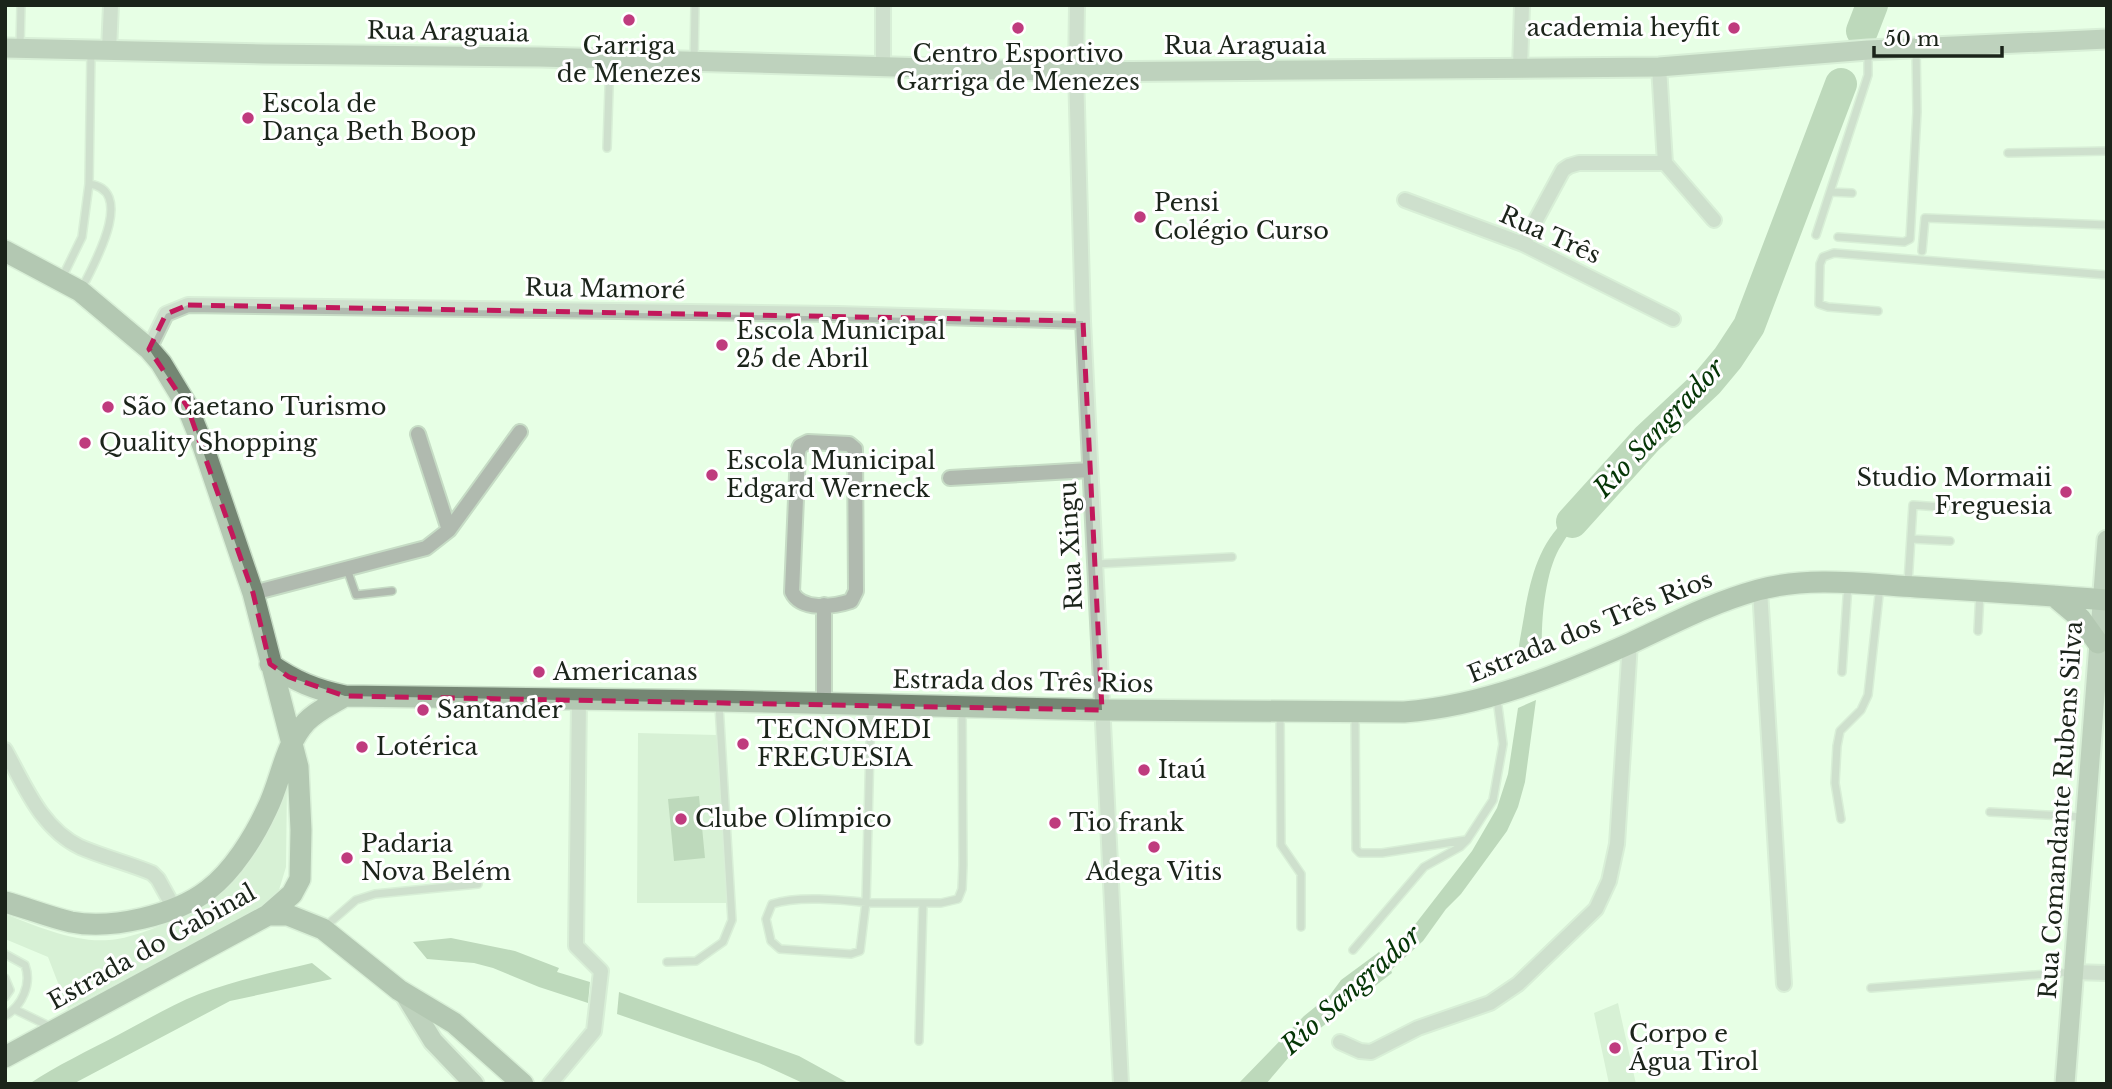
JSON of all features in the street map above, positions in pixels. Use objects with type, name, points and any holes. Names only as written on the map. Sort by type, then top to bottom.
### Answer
[{"type":"main road","points":[[5,251],[80,291],[149,349],[161,363],[187,406],[253,593],[291,743]]},
{"type":"main road","name":"Estrada dos Três Rios","points":[[270,664],[314,689],[345,695],[1102,710],[1355,712],[1438,709],[1496,695],[1630,643],[1706,606],[1793,583],[1908,586],[2105,600]]},
{"type":"main road","points":[[2054,596],[2080,618],[2098,643]]},
{"type":"main road","points":[[291,743],[306,723],[345,695]]},
{"type":"main road","name":"Estrada do Gabinal","points":[[5,902],[73,922],[106,924],[135,920],[174,908],[202,894],[231,866],[259,827],[291,743]]},
{"type":"main road","name":"Estrada do Gabinal","points":[[5,1057],[268,915],[292,894],[300,879],[298,767],[291,743]]},
{"type":"main road","points":[[268,915],[288,915],[323,929],[405,995],[454,1023],[523,1084]]},
{"type":"street","points":[[100,50],[111,5]]},
{"type":"street","points":[[883,5],[883,65]]},
{"type":"street","name":"Rua Xingu","points":[[1077,5],[1076,72],[1083,321],[1122,1084]]},
{"type":"street","points":[[1520,68],[1522,5]]},
{"type":"street","name":"Rua Araguaia","points":[[13,48],[883,65],[1076,72],[1659,67],[1868,50],[2107,38]]},
{"type":"street","points":[[1659,67],[1665,163],[1714,220]]},
{"type":"street","points":[[1523,244],[1557,178],[1569,166],[1579,163],[1665,163]]},
{"type":"street","name":"Rua Três","points":[[1405,200],[1523,244],[1673,318]]},
{"type":"street","name":"Rua Mamoré","points":[[149,349],[166,314],[188,305],[838,314],[1083,321]]},
{"type":"street","points":[[253,593],[426,548],[449,530],[520,432]]},
{"type":"street","points":[[418,435],[449,530]]},
{"type":"street","points":[[808,442],[849,444],[855,449],[857,456],[856,591],[851,601],[824,605],[803,604],[795,599],[792,592],[798,452],[800,446],[808,442]]},
{"type":"street","points":[[950,478],[1090,470]]},
{"type":"street","name":"Rua Comandante Rubens Silva","points":[[2065,1084],[2098,643],[2105,600],[2107,540]]},
{"type":"street","points":[[1760,590],[1784,984]]},
{"type":"street","points":[[824,605],[824,704]]},
{"type":"street","points":[[1340,1042],[1360,1051],[1371,1052],[1418,1028],[1490,1003],[1518,984],[1596,909],[1609,881],[1617,844],[1630,643]]},
{"type":"street","points":[[550,1084],[594,1031],[601,971],[576,946],[579,700]]},
{"type":"street","points":[[5,750],[41,814],[58,833],[80,846],[152,873],[174,908]]},
{"type":"street","points":[[2072,972],[2107,973]]},
{"type":"street","points":[[405,995],[433,1041],[474,1084]]},
{"type":"lane","points":[[13,48],[21,5]]},
{"type":"lane","points":[[694,62],[695,5]]},
{"type":"lane","points":[[1838,237],[1904,243],[1910,239],[1917,112],[1916,47]]},
{"type":"lane","points":[[61,281],[81,242],[89,184],[100,50]]},
{"type":"lane","points":[[1816,235],[1868,75],[1868,50]]},
{"type":"lane","points":[[607,148],[610,59]]},
{"type":"lane","points":[[2008,153],[2107,151]]},
{"type":"lane","points":[[80,291],[107,236],[109,222],[110,197],[99,186],[89,184]]},
{"type":"lane","points":[[1830,192],[1852,193]]},
{"type":"lane","points":[[1922,251],[1925,218],[2107,225]]},
{"type":"lane","points":[[1878,311],[1819,304],[1820,264],[1824,257],[1834,253],[2107,275]]},
{"type":"lane","points":[[1908,586],[1913,505],[1953,508]]},
{"type":"lane","points":[[1911,539],[1950,541]]},
{"type":"lane","points":[[1095,564],[1233,557]]},
{"type":"lane","points":[[346,569],[356,595],[392,591]]},
{"type":"lane","points":[[1842,673],[1848,583]]},
{"type":"lane","points":[[1841,819],[1835,783],[1837,746],[1840,732],[1861,709],[1868,695],[1880,585]]},
{"type":"lane","points":[[1978,631],[1980,591]]},
{"type":"lane","points":[[1353,950],[1424,867],[1467,840],[1493,800],[1503,744],[1496,695]]},
{"type":"lane","points":[[667,962],[695,961],[723,942],[732,920],[719,701]]},
{"type":"lane","points":[[871,705],[866,902],[860,951],[851,954],[780,949],[771,942],[766,919],[772,904],[785,900],[866,902],[942,903],[958,899],[962,889],[962,707]]},
{"type":"lane","points":[[1280,711],[1281,845],[1301,874],[1301,927]]},
{"type":"lane","points":[[1355,712],[1356,849],[1360,853],[1382,853],[1467,840]]},
{"type":"lane","points":[[1990,812],[2085,817]]},
{"type":"lane","points":[[323,929],[356,900],[375,894],[478,884]]},
{"type":"lane","points":[[919,1041],[923,903]]},
{"type":"lane","points":[[5,954],[25,965],[29,974],[27,986],[16,1010],[5,1016]]},
{"type":"lane","points":[[1871,988],[2072,972]]},
{"type":"lane","points":[[5,978],[10,990],[5,997]]},
{"type":"lane","points":[[16,1010],[56,1030]]},
{"type":"highlighted area","points":[[188,305],[1083,321],[1102,710],[345,696],[289,677],[270,664],[253,593],[187,406],[149,349],[166,314]]},
{"type":"shaded area","name":"Clube Olímpico","points":[[638,733],[717,735],[733,903],[637,903]]},
{"type":"shaded area","points":[[287,784],[286,867],[279,890],[263,906],[68,1009],[48,957],[5,939],[5,914],[56,933],[96,940],[124,938],[182,916],[233,882],[244,870],[263,839]]},
{"type":"shaded area","name":"Corpo e Água Tirol","points":[[1618,1003],[1636,1084],[1609,1084],[1594,1013]]},
{"type":"water","points":[[1600,491],[1554,559],[1545,598],[1542,649],[1520,657],[1519,645],[1528,596],[1543,550],[1562,523]]},
{"type":"water","points":[[1536,700],[1525,782],[1518,807],[1507,831],[1461,894],[1446,909],[1423,941],[1391,970],[1392,973],[1301,1043],[1266,1084],[1238,1084],[1304,1016],[1330,995],[1341,980],[1379,952],[1382,955],[1401,941],[1472,851],[1497,808],[1508,774],[1518,708]]},
{"type":"water","points":[[699,796],[705,858],[674,861],[668,799]]},
{"type":"water","points":[[451,938],[515,951],[559,968],[557,972],[590,982],[588,1003],[493,968],[474,963],[427,959],[413,942]]},
{"type":"water","points":[[312,963],[332,979],[230,1001],[73,1084],[29,1084],[189,998],[241,980]]},
{"type":"water","points":[[619,992],[799,1056],[850,1084],[805,1084],[759,1063],[617,1014]]},
{"type":"waterway","name":"Rio Sangrador","points":[[1862,31],[1872,5]]},
{"type":"waterway","name":"Rio Sangrador","points":[[1572,522],[1647,439],[1708,382],[1749,326],[1841,84]]},
{"type":"place","name":"Garriga de Menezes","points":[[629,20]]},
{"type":"place","name":"Centro Esportivo Garriga de Menezes","points":[[1018,28]]},
{"type":"place","name":"academia heyfit","points":[[1734,28]]},
{"type":"place","name":"Escola de Dança Beth Boop","points":[[248,118]]},
{"type":"place","name":"Pensi Colégio Curso","points":[[1140,217]]},
{"type":"place","name":"Escola Municipal 25 de Abril","points":[[722,345]]},
{"type":"place","name":"São Caetano Turismo","points":[[108,407]]},
{"type":"place","name":"Quality Shopping","points":[[85,443]]},
{"type":"place","name":"Escola Municipal Edgard Werneck","points":[[712,475]]},
{"type":"place","name":"Studio Mormaii Freguesia","points":[[2066,492]]},
{"type":"place","name":"Americanas","points":[[539,672]]},
{"type":"place","name":"Santander","points":[[423,710]]},
{"type":"place","name":"TECNOMEDI FREGUESIA","points":[[743,744]]},
{"type":"place","name":"Lotérica","points":[[362,747]]},
{"type":"place","name":"Itaú","points":[[1144,770]]},
{"type":"place","name":"Clube Olímpico","points":[[681,819]]},
{"type":"place","name":"Tio frank","points":[[1055,823]]},
{"type":"place","name":"Adega Vitis","points":[[1154,847]]},
{"type":"place","name":"Padaria Nova Belém","points":[[347,858]]},
{"type":"place","name":"Corpo e Água Tirol","points":[[1615,1048]]}]
